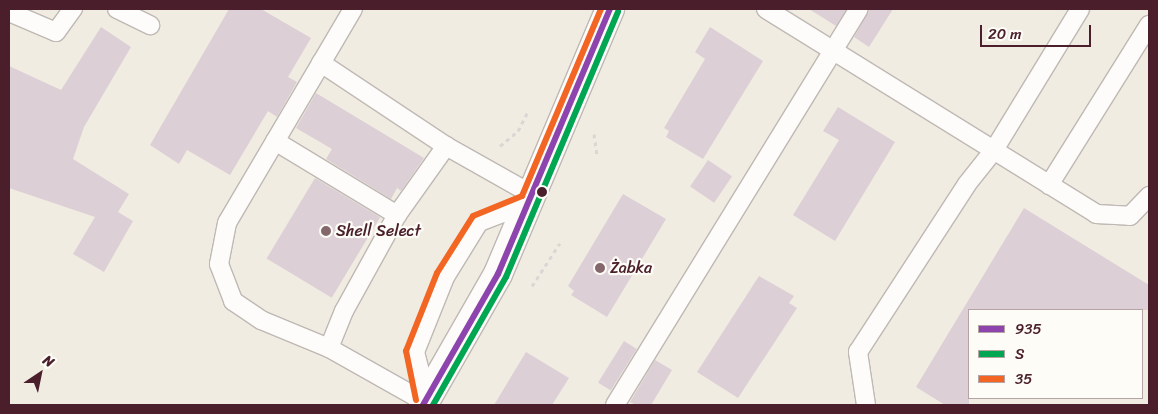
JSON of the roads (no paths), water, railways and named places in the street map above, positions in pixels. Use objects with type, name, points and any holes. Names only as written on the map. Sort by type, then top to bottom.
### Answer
[{"type":"street","points":[[425,402],[498,274],[610,9]]},
{"type":"lane","points":[[9,12],[56,32],[73,9]]},
{"type":"lane","points":[[117,9],[150,24]]},
{"type":"lane","points":[[353,9],[227,223],[219,264],[233,301],[261,320],[329,348],[425,402]]},
{"type":"lane","points":[[766,9],[1096,214],[1130,216],[1149,196]]},
{"type":"lane","points":[[615,405],[859,9]]},
{"type":"lane","points":[[866,405],[858,352],[967,184],[994,150],[1080,9]]},
{"type":"lane","points":[[1049,185],[1149,26]]},
{"type":"lane","points":[[321,64],[531,199]]},
{"type":"lane","points":[[275,141],[398,215]]},
{"type":"lane","points":[[329,348],[344,311],[398,215],[446,146]]},
{"type":"lane","points":[[425,402],[415,352],[445,277],[479,222],[531,199]]},
{"type":"place","name":"Shell Select","points":[[326,231]]},
{"type":"place","name":"Żabka","points":[[600,268]]}]
